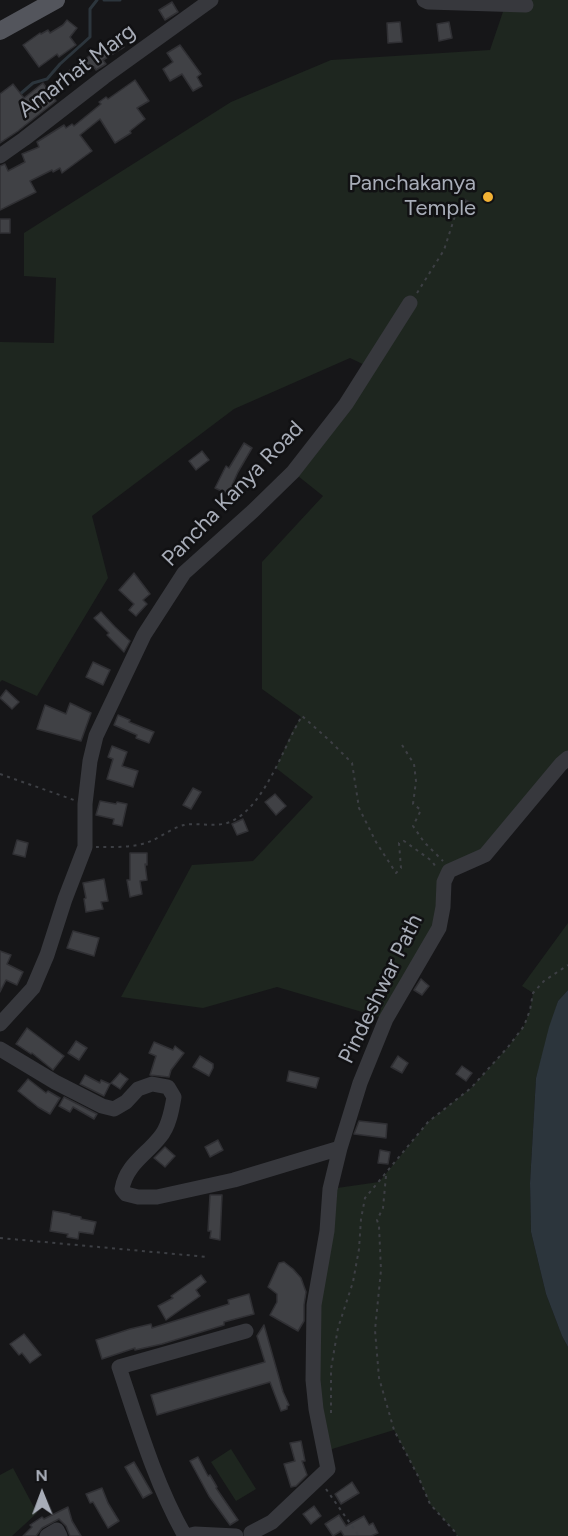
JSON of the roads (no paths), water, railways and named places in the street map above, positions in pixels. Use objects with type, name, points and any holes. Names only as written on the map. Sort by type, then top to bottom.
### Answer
[{"type":"main road","points":[[0,32],[56,0]]},
{"type":"street","name":"Amarhat Marg","points":[[0,156],[211,0]]},
{"type":"street","points":[[424,0],[428,2],[526,5]]},
{"type":"street","name":"Pancha Kanya Road","points":[[0,1024],[33,988],[47,955],[85,847],[85,804],[90,761],[96,736],[144,636],[184,573],[253,511],[292,472],[346,404],[410,303]]},
{"type":"street","name":"Pindeshwar Path","points":[[244,1534],[272,1522],[328,1469],[312,1380],[314,1305],[327,1231],[330,1189],[340,1148],[360,1083],[386,1019],[439,928],[446,877],[485,855],[568,758]]},
{"type":"street","points":[[0,1048],[55,1082],[102,1106],[114,1109],[126,1102],[138,1089],[152,1084],[168,1087],[174,1097],[162,1135],[132,1165],[124,1179],[122,1189],[126,1194],[138,1197],[157,1197],[178,1193],[234,1180],[340,1148]]},
{"type":"street","points":[[244,1534],[186,1536],[170,1509],[148,1455],[118,1367],[246,1332]]},
{"type":"street","points":[[47,1536],[57,1530],[60,1536]]},
{"type":"waterway","points":[[19,95],[33,83],[47,79],[90,37],[90,9],[97,0]]},
{"type":"waterway","points":[[104,0],[120,0]]},
{"type":"place","name":"Panchakanya Temple","points":[[488,197]]}]
